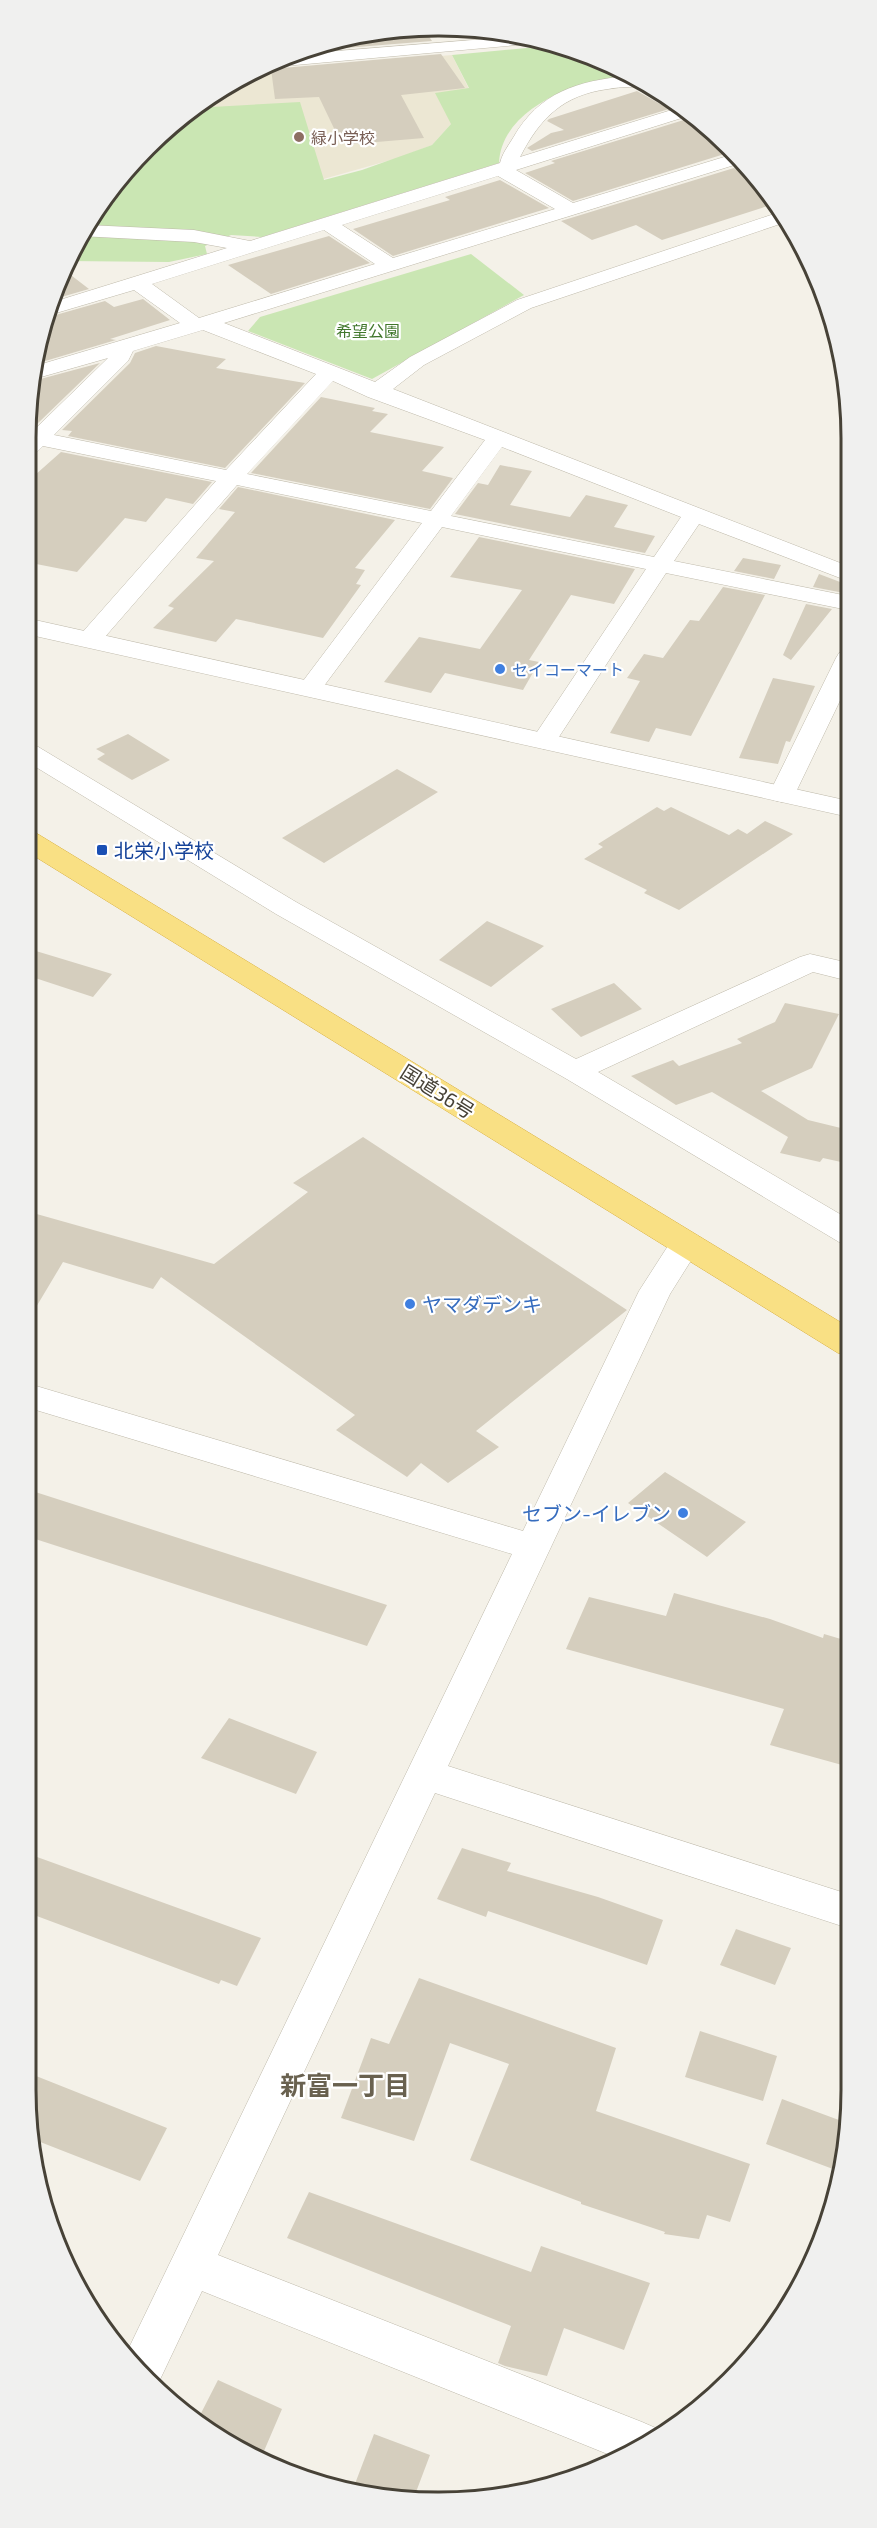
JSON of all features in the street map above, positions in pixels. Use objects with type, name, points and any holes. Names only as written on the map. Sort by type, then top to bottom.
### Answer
[{"type":"highway","name":"国道36号","points":[[36,845],[841,1339]]},
{"type":"street","points":[[307,58],[389,45],[491,39]]},
{"type":"street","points":[[505,167],[525,126],[538,111],[578,91],[603,83],[625,82]]},
{"type":"street","points":[[58,307],[677,114]]},
{"type":"street","points":[[42,371],[392,266],[730,161]]},
{"type":"street","points":[[505,167],[571,210]]},
{"type":"street","points":[[376,392],[417,361],[524,304],[776,219]]},
{"type":"street","points":[[326,223],[392,266]]},
{"type":"street","points":[[94,231],[194,236],[250,247]]},
{"type":"street","points":[[137,283],[200,324],[841,571]]},
{"type":"street","points":[[36,436],[121,357],[123,346]]},
{"type":"street","points":[[89,640],[231,478],[329,373]]},
{"type":"street","points":[[309,689],[498,438]]},
{"type":"street","points":[[36,443],[231,478],[841,602]]},
{"type":"street","points":[[544,741],[662,566],[693,515]]},
{"type":"street","points":[[36,628],[841,807]]},
{"type":"street","points":[[782,794],[841,674]]},
{"type":"street","points":[[36,756],[286,908],[575,1071],[841,1229]]},
{"type":"street","points":[[575,1071],[810,963],[841,970]]},
{"type":"street","points":[[144,2364],[655,1291],[686,1244]]},
{"type":"street","points":[[36,1398],[533,1547]]},
{"type":"street","points":[[425,1774],[841,1909]]},
{"type":"street","points":[[190,2265],[633,2442]]},
{"type":"shaded area","name":"緑小学校","points":[[452,55],[469,89],[451,124],[432,145],[398,158],[281,191],[124,187],[154,154],[193,119],[237,90],[278,70]]},
{"type":"green space","points":[[532,48],[568,57],[615,77],[571,88],[530,110],[514,125],[503,143],[499,163],[262,237],[231,235],[205,246],[207,254],[169,262],[77,261],[104,215],[136,173],[173,136],[211,107],[300,102],[324,180],[362,170],[432,145],[451,124],[435,93],[469,88],[452,55]]},
{"type":"green space","name":"希望公園","points":[[471,254],[524,295],[372,379],[248,331],[260,317]]},
{"type":"building","points":[[429,36],[432,41],[342,48],[395,38]]},
{"type":"building","points":[[441,54],[465,88],[401,95],[424,138],[341,143],[319,97],[275,99],[271,73],[282,68]]},
{"type":"building","points":[[637,91],[669,109],[532,151],[527,148],[551,133],[564,130],[547,121],[549,119]]},
{"type":"building","points":[[685,120],[723,154],[573,201],[525,173],[555,163],[551,161]]},
{"type":"building","points":[[734,168],[741,173],[767,206],[662,240],[636,225],[592,240],[561,221]]},
{"type":"building","points":[[500,180],[549,208],[393,256],[353,229],[450,200],[445,197]]},
{"type":"building","points":[[329,236],[370,263],[271,294],[228,265]]},
{"type":"building","points":[[71,275],[89,289],[62,297]]},
{"type":"building","points":[[143,299],[170,320],[110,339],[116,340],[44,361],[55,315],[105,301],[114,307]]},
{"type":"building","points":[[156,346],[226,359],[216,368],[305,383],[225,468],[68,436],[72,431],[62,430],[130,363],[135,353]]},
{"type":"building","points":[[100,363],[37,424],[40,379]]},
{"type":"building","points":[[321,397],[375,408],[372,411],[388,414],[370,432],[444,447],[422,471],[453,478],[430,509],[251,473]]},
{"type":"building","points":[[61,452],[212,482],[193,504],[166,498],[146,522],[125,518],[77,572],[36,564],[36,474]]},
{"type":"building","points":[[500,465],[532,471],[510,505],[570,517],[586,495],[628,505],[614,527],[655,536],[645,553],[455,514],[478,483],[488,485]]},
{"type":"building","points":[[238,487],[395,520],[355,568],[365,570],[356,584],[361,585],[323,638],[236,619],[216,642],[153,628],[174,608],[168,606],[214,561],[196,558],[235,512],[219,509]]},
{"type":"building","points":[[479,537],[635,569],[614,604],[571,595],[529,660],[539,662],[523,690],[445,673],[431,693],[384,682],[419,637],[480,649],[522,590],[450,577]]},
{"type":"building","points":[[743,558],[781,565],[774,579],[734,571]]},
{"type":"building","points":[[819,574],[841,582],[841,592],[813,587]]},
{"type":"building","points":[[723,587],[765,595],[691,736],[656,728],[649,742],[610,733],[640,681],[627,678],[644,654],[663,658],[690,620],[699,621]]},
{"type":"building","points":[[806,604],[832,609],[791,660],[783,655]]},
{"type":"building","points":[[773,678],[815,686],[790,742],[786,741],[778,764],[739,758]]},
{"type":"building","points":[[128,734],[170,760],[132,780],[97,759],[105,754],[96,749]]},
{"type":"building","points":[[397,769],[438,792],[324,863],[282,838]]},
{"type":"building","points":[[657,807],[664,811],[671,807],[729,835],[738,829],[747,834],[765,821],[793,834],[679,910],[644,893],[647,890],[584,859],[603,847],[598,844]]},
{"type":"building","points":[[487,921],[544,946],[491,987],[439,960]]},
{"type":"building","points":[[36,951],[112,974],[93,997],[36,978]]},
{"type":"building","points":[[614,983],[642,1009],[581,1037],[551,1009]]},
{"type":"building","points":[[785,1003],[839,1014],[812,1068],[761,1091],[808,1120],[841,1128],[841,1162],[823,1158],[820,1162],[780,1153],[788,1137],[712,1092],[676,1105],[631,1076],[673,1060],[679,1066],[742,1043],[737,1039],[775,1022]]},
{"type":"building","points":[[363,1137],[627,1310],[476,1431],[499,1447],[448,1483],[421,1463],[407,1477],[336,1430],[355,1415],[161,1277],[153,1289],[63,1262],[36,1307],[36,1214],[214,1264],[308,1192],[293,1183]]},
{"type":"building","points":[[665,1472],[746,1522],[707,1557],[628,1503]]},
{"type":"building","points":[[36,1492],[387,1605],[367,1646],[36,1539]]},
{"type":"building","points":[[674,1593],[770,1619],[823,1638],[824,1634],[841,1639],[841,1765],[770,1745],[784,1709],[566,1649],[589,1597],[666,1616]]},
{"type":"building","points":[[229,1718],[317,1752],[296,1794],[201,1758]]},
{"type":"building","points":[[462,1848],[511,1863],[507,1871],[598,1897],[663,1920],[647,1965],[488,1911],[486,1917],[437,1899]]},
{"type":"building","points":[[36,1857],[261,1938],[237,1986],[221,1980],[219,1984],[36,1916]]},
{"type":"building","points":[[736,1929],[791,1948],[775,1985],[720,1965]]},
{"type":"building","points":[[419,1978],[616,2048],[596,2111],[750,2164],[730,2222],[707,2215],[699,2239],[664,2234],[665,2232],[581,2204],[581,2202],[470,2160],[509,2064],[450,2043],[414,2141],[341,2118],[371,2038],[389,2044]]},
{"type":"building","points":[[700,2031],[777,2056],[763,2101],[685,2077]]},
{"type":"building","points":[[36,2076],[167,2128],[140,2181],[39,2142]]},
{"type":"building","points":[[782,2099],[840,2120],[833,2169],[766,2144]]},
{"type":"building","points":[[309,2192],[531,2272],[541,2246],[650,2283],[624,2350],[564,2328],[547,2376],[505,2366],[498,2363],[511,2326],[287,2238]]},
{"type":"building","points":[[218,2380],[282,2409],[264,2452],[237,2438],[201,2414]]},
{"type":"building","points":[[374,2434],[430,2455],[416,2491],[386,2489],[355,2483]]},
{"type":"place","name":"緑小学校","points":[[299,137]]},
{"type":"place","name":"セイコーマート","points":[[500,669]]},
{"type":"place","name":"北栄小学校","points":[[102,850]]},
{"type":"place","name":"ヤマダデンキ","points":[[410,1304]]},
{"type":"place","name":"セブン-イレブン","points":[[683,1513]]},
{"type":"district","name":"新富一丁目","points":[[345,2084]]}]
